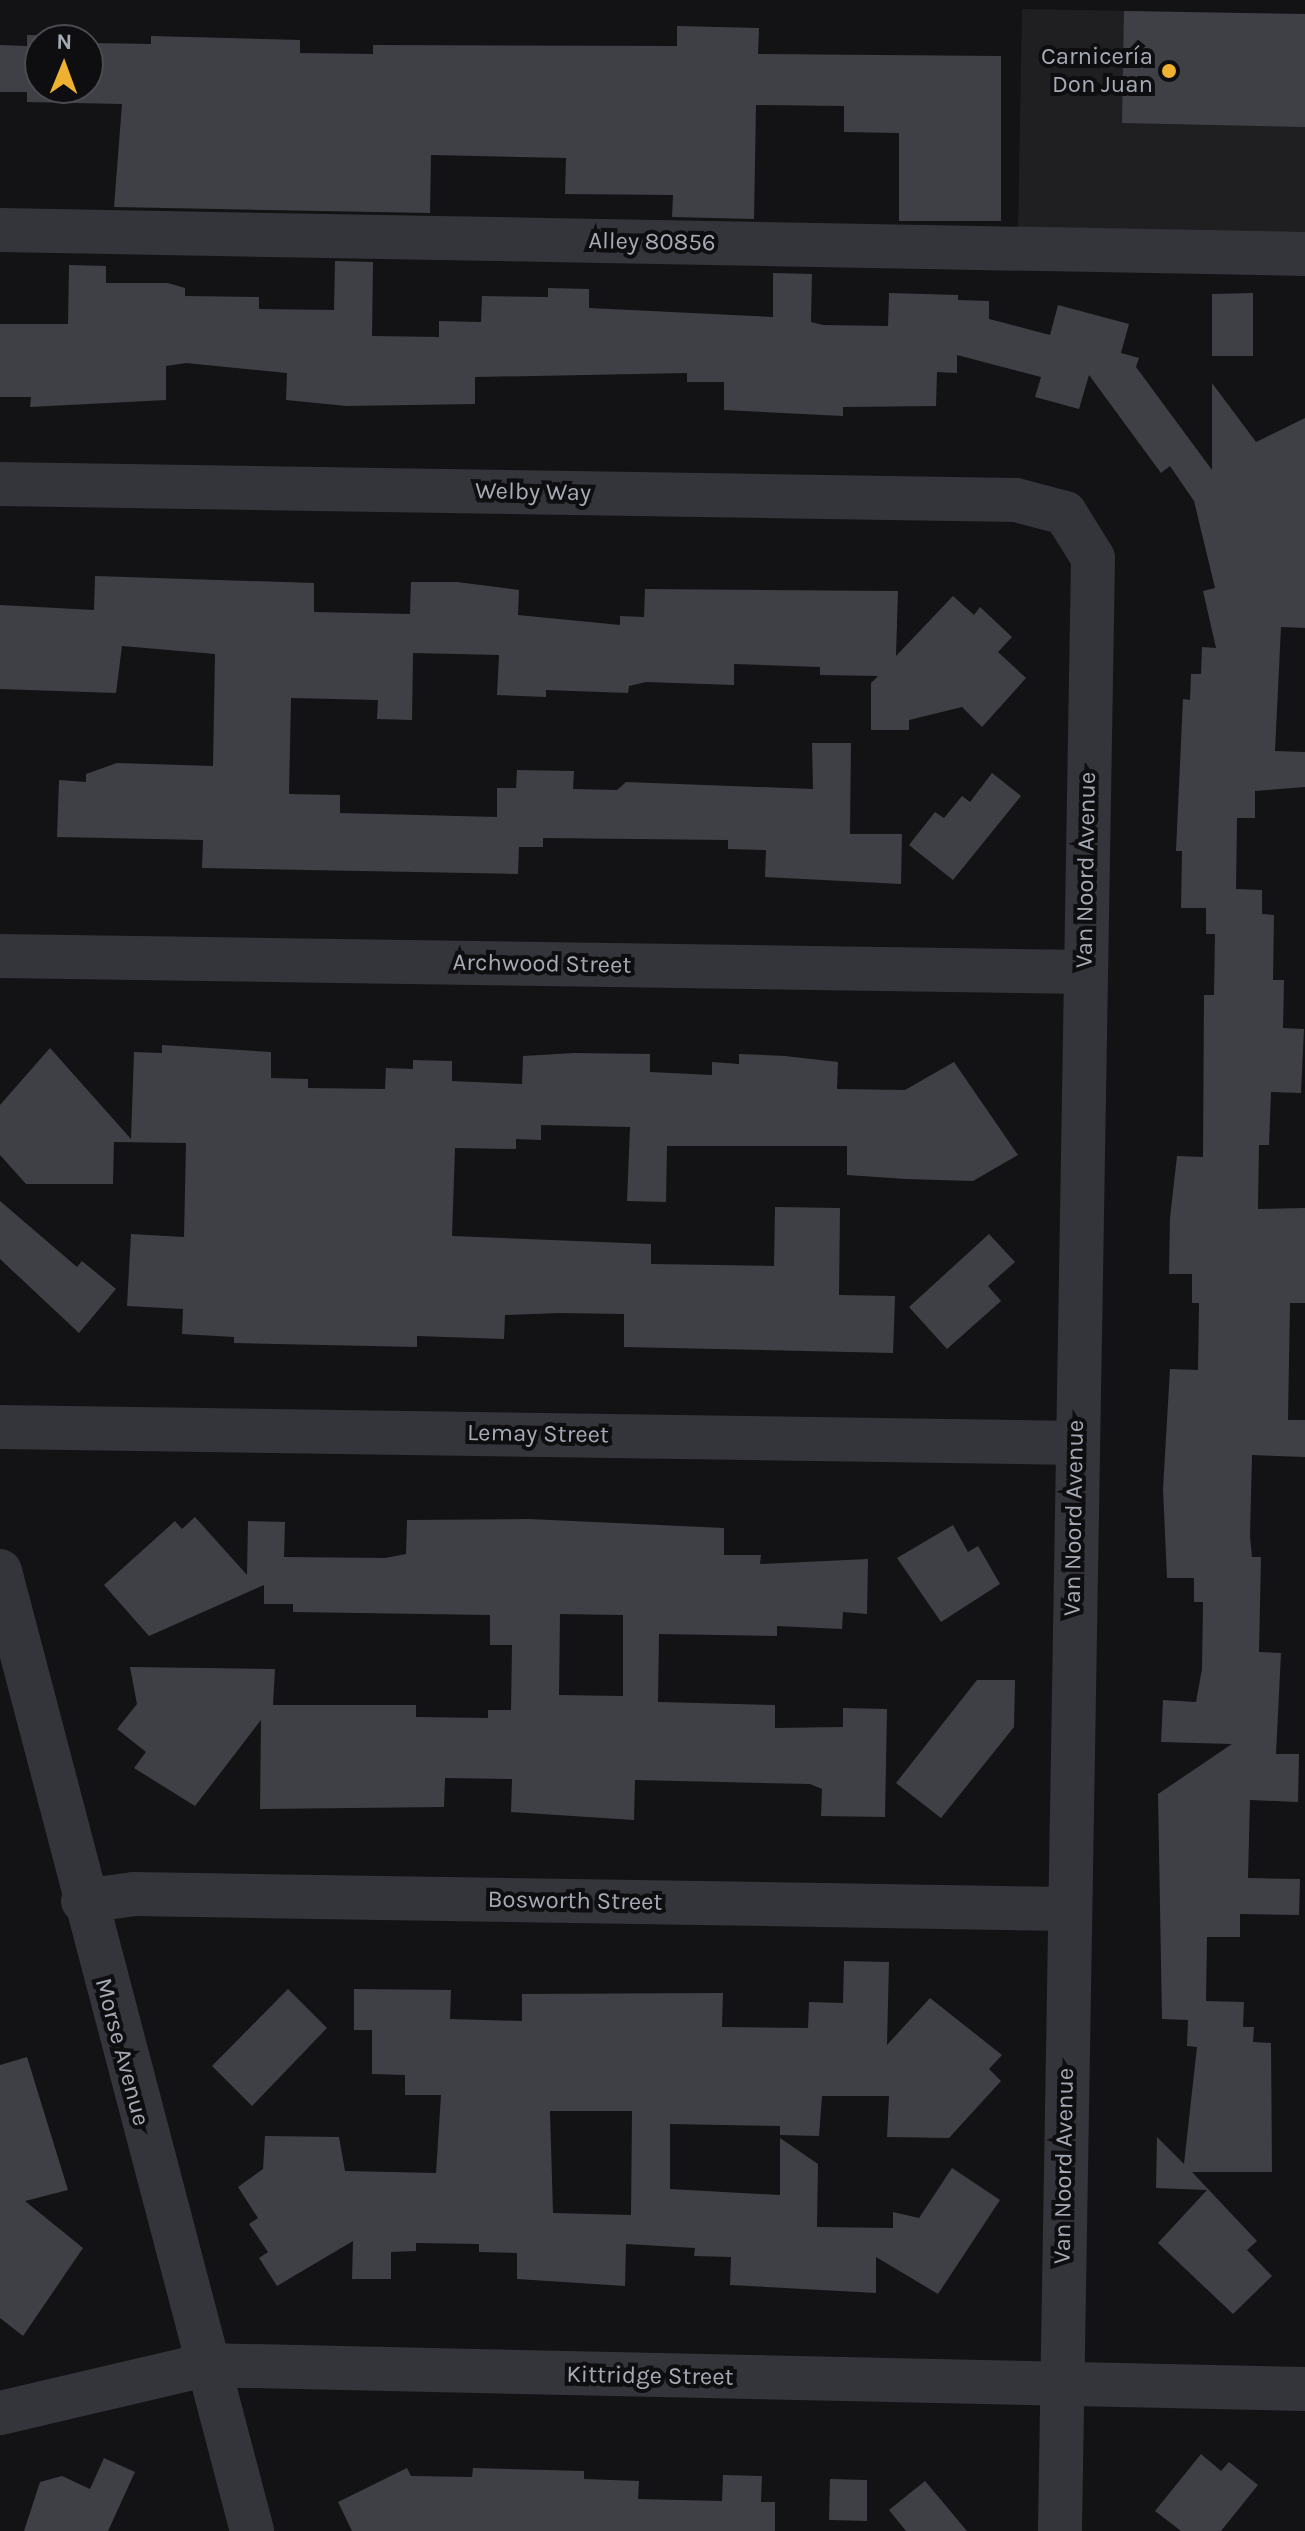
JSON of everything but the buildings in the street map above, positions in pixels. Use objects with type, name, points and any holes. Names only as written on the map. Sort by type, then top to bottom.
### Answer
[{"type":"street","name":"Alley 80856","points":[[0,230],[1305,254]]},
{"type":"street","name":"Welby Way","points":[[0,484],[1016,500],[1065,513]]},
{"type":"street","name":"Van Noord Avenue","points":[[1060,2531],[1075,1443],[1093,558],[1065,513]]},
{"type":"street","name":"Archwood Street","points":[[0,956],[1084,972]]},
{"type":"street","name":"Lemay Street","points":[[0,1427],[1075,1443]]},
{"type":"street","name":"Morse Avenue","points":[[0,1571],[204,2365],[252,2531]]},
{"type":"street","name":"Bosworth Street","points":[[83,1901],[134,1894],[1068,1909]]},
{"type":"street","name":"Kittridge Street","points":[[0,2413],[204,2365],[1305,2389]]},
{"type":"shaded area","points":[[1022,9],[1305,14],[1305,236],[1018,231]]},
{"type":"place","name":"Carnicería Don Juan","points":[[1169,71]]}]
